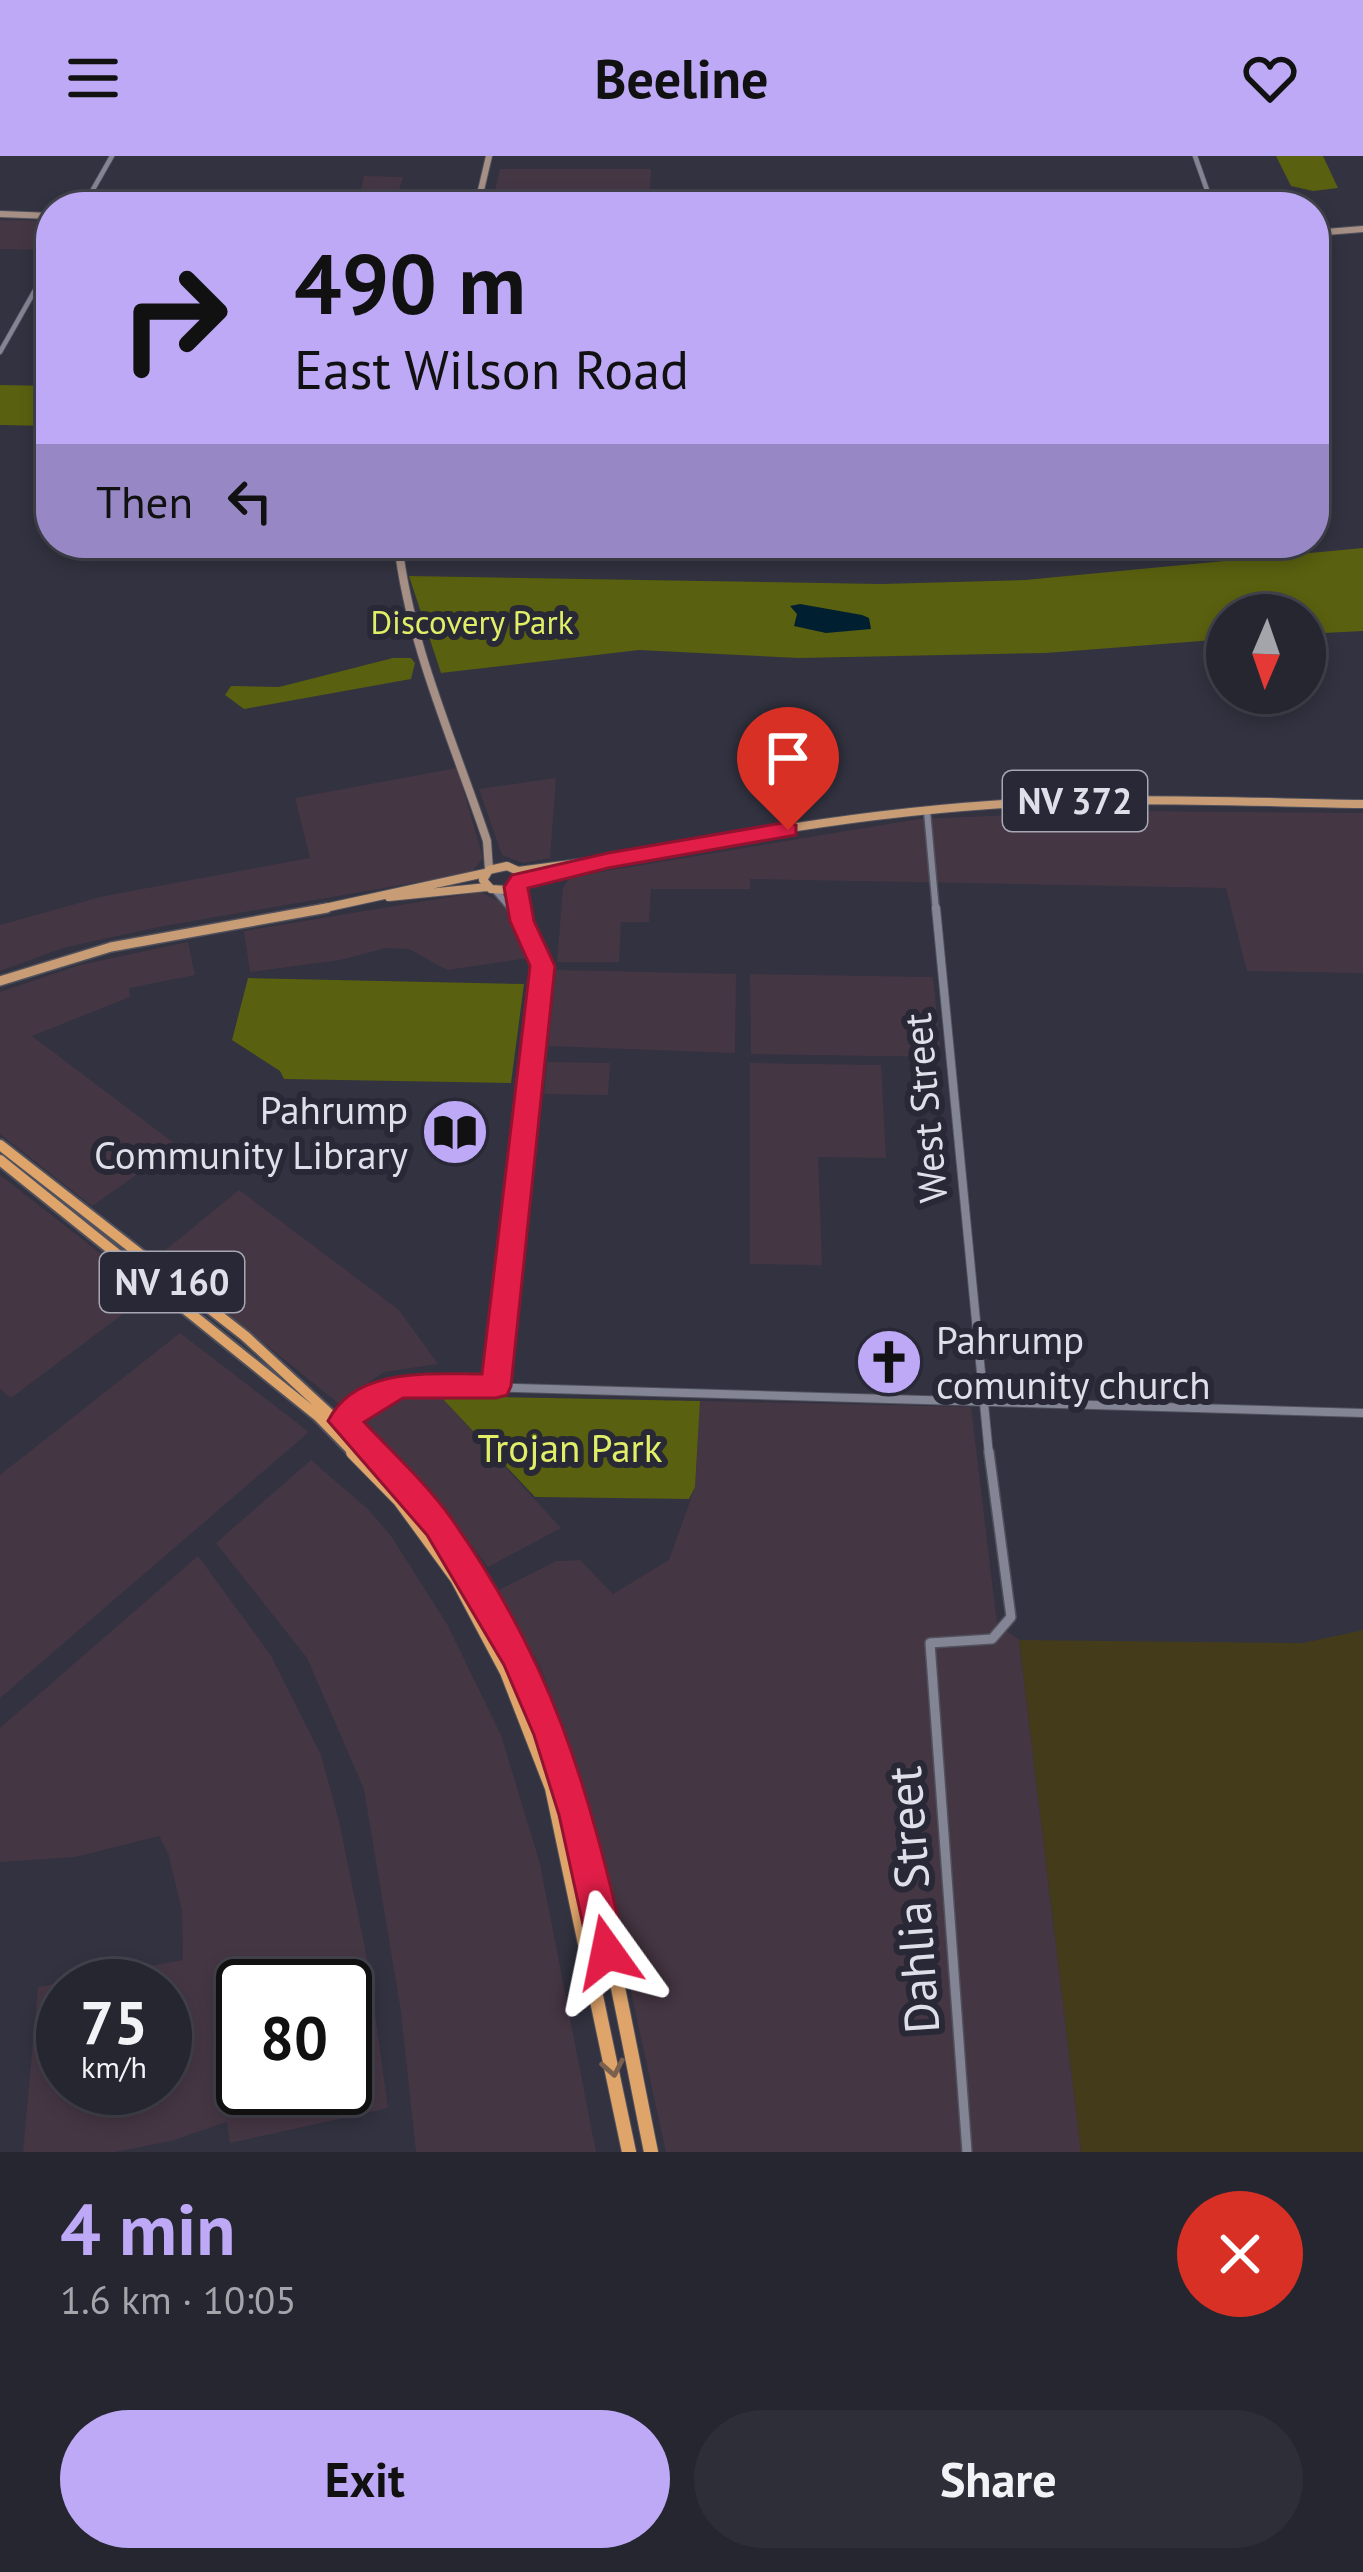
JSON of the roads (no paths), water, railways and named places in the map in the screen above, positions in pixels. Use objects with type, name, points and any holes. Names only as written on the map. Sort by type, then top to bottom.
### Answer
[{"type":"highway","name":"NV 160","points":[[0,1145],[338,1425],[426,1532],[489,1634],[521,1704],[566,1843],[631,2147]]},
{"type":"highway","name":"NV 160","points":[[0,1160],[271,1378],[331,1419],[402,1481],[479,1586],[517,1655],[552,1735],[577,1815],[651,2152]]},
{"type":"main road","points":[[481,192],[489,156]]},
{"type":"main road","points":[[0,216],[36,216]]},
{"type":"main road","points":[[1329,232],[1363,229]]},
{"type":"main road","points":[[400,558],[489,854],[491,889]]},
{"type":"main road","name":"NV 372","points":[[389,897],[491,889],[608,861],[927,811],[1133,800],[1363,805]]},
{"type":"main road","points":[[489,854],[518,880]]},
{"type":"main road","name":"NV 372","points":[[0,981],[111,947],[389,897],[507,866]]},
{"type":"street","points":[[91,192],[112,156]]},
{"type":"street","points":[[1195,156],[1208,192]]},
{"type":"street","points":[[0,352],[36,288]]},
{"type":"street","name":"West Street","points":[[927,811],[982,1400]]},
{"type":"street","points":[[496,1386],[542,966],[522,921],[518,880]]},
{"type":"street","points":[[491,889],[522,921]]},
{"type":"street","points":[[338,1425],[374,1397],[401,1386],[1363,1412]]},
{"type":"street","name":"Dahlia Street","points":[[967,2152],[930,1643],[992,1639],[1011,1617],[982,1400]]},
{"type":"water","points":[[790,606],[862,615],[869,618],[871,629],[826,633],[794,626],[797,614]]},
{"type":"place","name":"Pahrump Community Library","points":[[455,1132]]},
{"type":"place","name":"Pahrump comunity church","points":[[889,1362]]},
{"type":"park label","name":"Discovery Park","points":[[472,622]]},
{"type":"park label","name":"Trojan Park","points":[[570,1448]]}]
